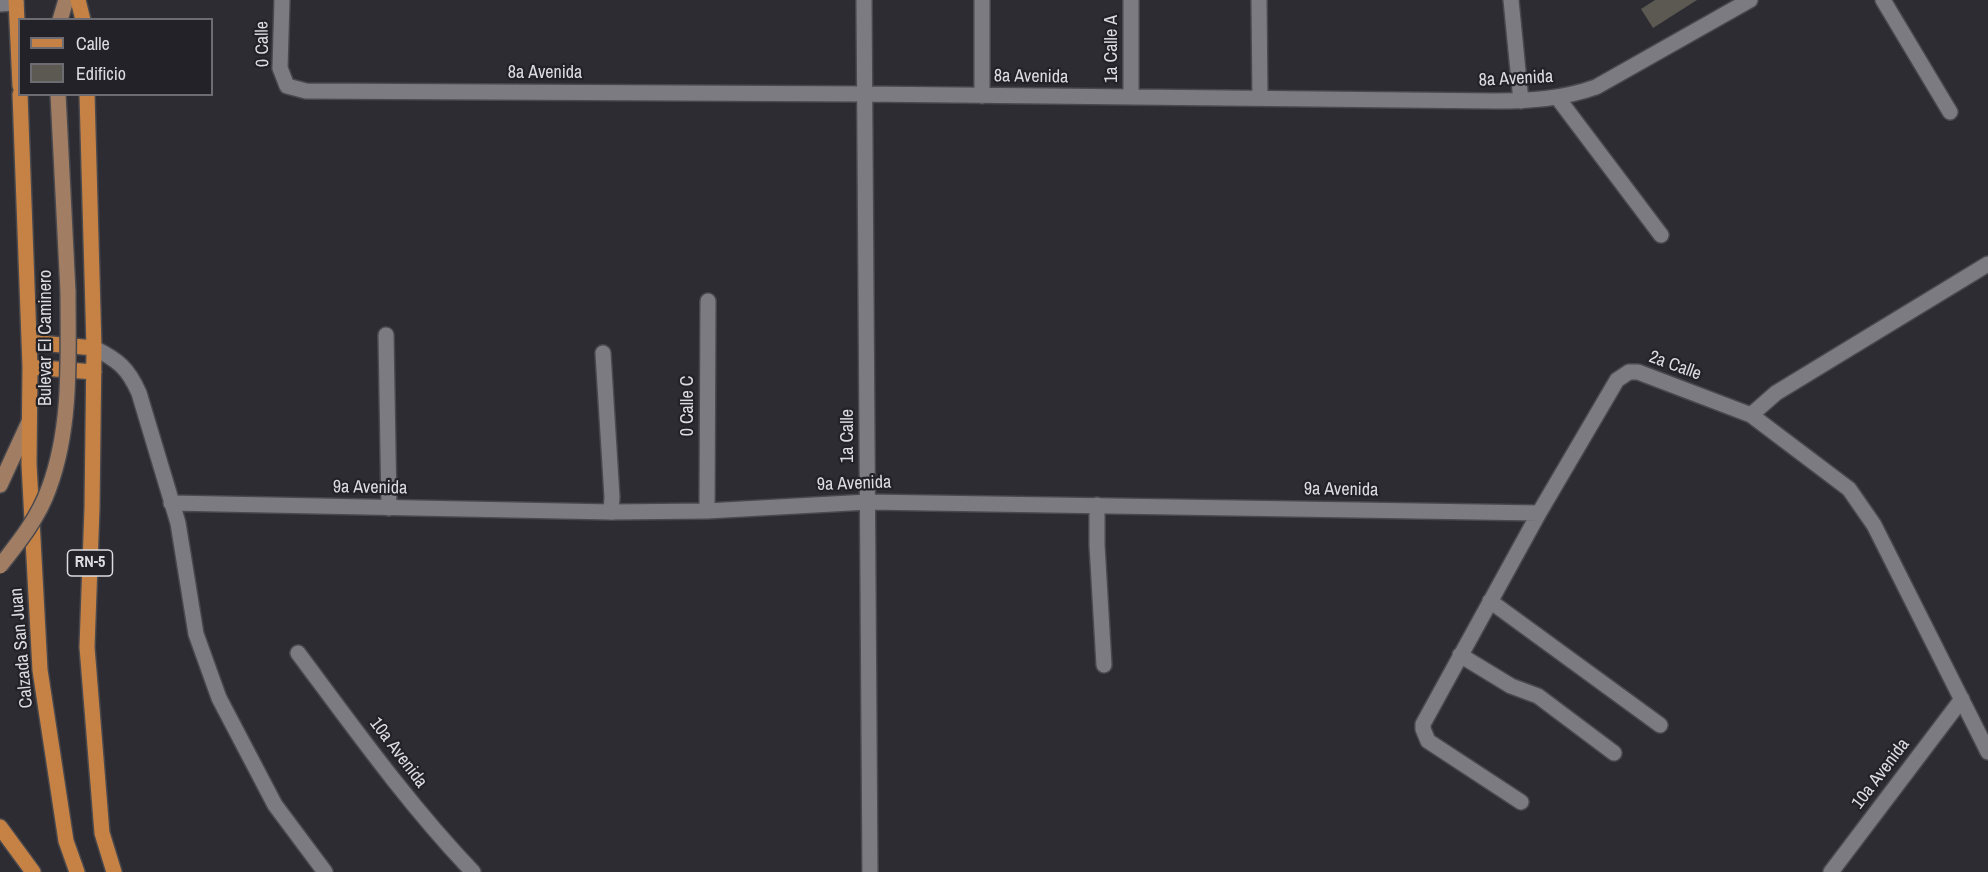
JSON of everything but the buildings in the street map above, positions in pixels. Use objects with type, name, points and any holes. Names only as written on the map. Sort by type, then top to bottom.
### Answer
[{"type":"main road","points":[[61,18],[66,0]]},
{"type":"main road","points":[[78,0],[82,18]]},
{"type":"main road","points":[[16,1],[18,44]]},
{"type":"main road","name":"Calzada San Juan","points":[[20,96],[30,366],[29,464],[40,670],[66,841],[78,872]]},
{"type":"main road","name":"Bulevar El Caminero","points":[[0,566],[25,533],[49,490],[56,467],[67,399],[68,292],[58,96]]},
{"type":"main road","name":"RN-5","points":[[87,96],[94,372],[87,647],[102,833],[114,872]]},
{"type":"main road","points":[[29,342],[94,348]]},
{"type":"main road","points":[[30,366],[94,372]]},
{"type":"main road","name":"Bulevar El Caminero","points":[[0,485],[29,422]]},
{"type":"main road","points":[[0,827],[33,872]]},
{"type":"street","name":"0 Calle","points":[[282,0],[280,68],[287,86]]},
{"type":"street","name":"1a Calle","points":[[864,0],[870,872]]},
{"type":"street","points":[[982,0],[982,96]]},
{"type":"street","name":"1a Calle A","points":[[1131,0],[1131,97]]},
{"type":"street","points":[[1259,0],[1260,99]]},
{"type":"street","points":[[1511,0],[1521,101]]},
{"type":"street","name":"8a Avenida","points":[[287,86],[306,91],[1521,101],[1576,94],[1596,87],[1750,0]]},
{"type":"street","points":[[1883,0],[1950,112]]},
{"type":"street","points":[[0,4],[16,1]]},
{"type":"street","points":[[1557,97],[1661,235]]},
{"type":"street","points":[[1751,415],[1776,393],[1988,264]]},
{"type":"street","name":"0 Calle C","points":[[707,511],[708,301]]},
{"type":"street","points":[[386,335],[389,508]]},
{"type":"street","points":[[94,348],[123,366],[134,381],[139,393],[178,523],[196,634],[219,698],[275,805],[325,872]]},
{"type":"street","points":[[603,353],[611,512]]},
{"type":"street","name":"2a Calle","points":[[1521,802],[1428,741],[1423,729],[1425,718],[1539,513],[1617,380],[1623,375],[1638,372],[1751,415],[1849,489],[1874,525],[1988,752]]},
{"type":"street","name":"9a Avenida","points":[[171,503],[611,512],[707,511],[868,502],[1539,513]]},
{"type":"street","points":[[1097,505],[1096,545],[1104,665]]},
{"type":"street","points":[[1490,601],[1660,725]]},
{"type":"street","name":"10a Avenida","points":[[298,653],[402,792],[473,872]]},
{"type":"street","points":[[1460,655],[1511,686],[1538,696],[1614,753]]},
{"type":"street","name":"10a Avenida","points":[[1831,872],[1962,699]]}]
